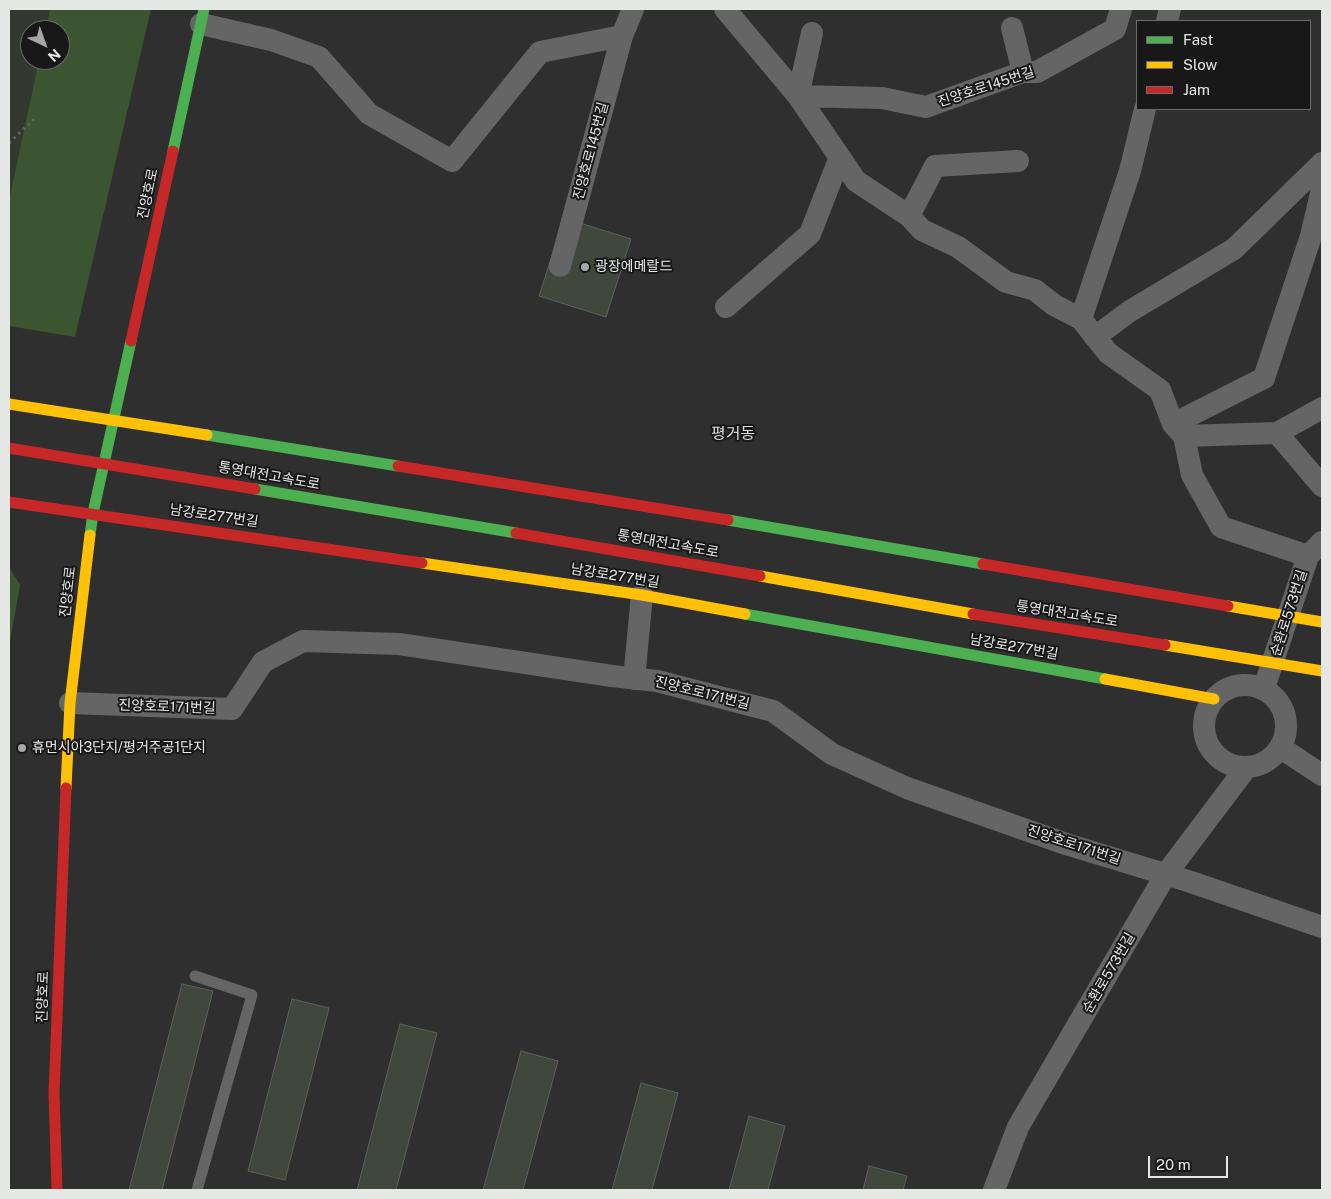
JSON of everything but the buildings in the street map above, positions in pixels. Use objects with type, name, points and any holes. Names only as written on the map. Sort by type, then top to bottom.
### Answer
[{"type":"main road","name":"진양호로","points":[[57,1190],[54,1093],[70,703],[93,513],[203,16]]},
{"type":"main road","points":[[9,404],[618,501],[1322,622]]},
{"type":"main road","name":"통영대전고속도로","points":[[9,448],[608,548],[882,599],[1322,671]]},
{"type":"main road","name":"남강로277번길","points":[[9,502],[642,595],[1214,699]]},
{"type":"street","name":"진양호로145번길","points":[[560,266],[622,36],[633,9]]},
{"type":"street","points":[[725,9],[798,96],[856,181],[909,216],[922,230],[958,247],[1006,282],[1035,290],[1085,325],[1095,337],[1130,311],[1234,249],[1322,163]]},
{"type":"street","name":"진양호로145번길","points":[[798,96],[882,98],[926,107],[1023,72],[1037,72],[1114,29],[1120,9]]},
{"type":"street","points":[[203,16],[319,57],[369,114],[452,161],[540,52],[622,36]]},
{"type":"street","points":[[1012,28],[1023,72]]},
{"type":"street","points":[[798,96],[812,33]]},
{"type":"street","points":[[1085,325],[1130,171],[1145,110]]},
{"type":"street","points":[[726,307],[810,234],[840,157]]},
{"type":"street","points":[[909,216],[935,166],[1018,161]]},
{"type":"street","points":[[1179,430],[1264,378],[1310,236],[1322,189]]},
{"type":"street","points":[[1085,325],[1108,353],[1160,390],[1179,430],[1192,475],[1221,527],[1315,549]]},
{"type":"street","points":[[1179,430],[1277,433],[1322,408]]},
{"type":"street","points":[[1277,433],[1322,486]]},
{"type":"street","name":"순환로573번길","points":[[1264,689],[1315,549]]},
{"type":"street","points":[[634,679],[642,595]]},
{"type":"street","name":"진양호로171번길","points":[[70,703],[232,709],[264,662],[303,641],[399,644],[657,681],[773,711],[832,754],[907,788],[1066,844],[1166,874],[1322,927]]},
{"type":"street","points":[[1237,685],[1251,685],[1264,689],[1275,697],[1282,708],[1286,722],[1286,735],[1281,748],[1272,758],[1260,765],[1246,768],[1232,766],[1220,760],[1210,750],[1204,738],[1203,724],[1206,710],[1224,690],[1237,685]]},
{"type":"street","points":[[1281,748],[1322,775]]},
{"type":"street","name":"순환로573번길","points":[[994,1190],[1018,1127],[1166,874],[1246,768]]},
{"type":"lane","points":[[195,976],[252,995],[197,1190]]},
{"type":"path","points":[[9,142],[34,119]]},
{"type":"shaded area","points":[[9,9],[50,9],[48,20],[20,20],[20,70],[37,70],[9,200]]},
{"type":"green space","points":[[50,9],[151,9],[75,337],[9,326],[9,200],[37,70],[70,70],[70,20],[48,20]]},
{"type":"green space","points":[[9,567],[20,585],[9,647]]},
{"type":"traffic: fast","points":[[173,151],[204,9]]},
{"type":"traffic: fast","points":[[90,535],[93,513],[131,341]]},
{"type":"traffic: fast","points":[[207,435],[398,466]]},
{"type":"traffic: fast","points":[[255,489],[516,533]]},
{"type":"traffic: fast","points":[[728,520],[983,564]]},
{"type":"traffic: fast","points":[[745,614],[1105,679]]},
{"type":"traffic: slow","points":[[9,404],[207,435]]},
{"type":"traffic: slow","points":[[66,788],[70,703],[90,535]]},
{"type":"traffic: slow","points":[[422,563],[642,595],[745,614]]},
{"type":"traffic: slow","points":[[760,576],[973,614]]},
{"type":"traffic: slow","points":[[1228,606],[1322,622]]},
{"type":"traffic: slow","points":[[1165,645],[1322,671]]},
{"type":"traffic: slow","points":[[1105,679],[1214,699]]},
{"type":"traffic: jam","points":[[131,341],[173,151]]},
{"type":"traffic: jam","points":[[9,448],[255,489]]},
{"type":"traffic: jam","points":[[398,466],[728,520]]},
{"type":"traffic: jam","points":[[9,502],[422,563]]},
{"type":"traffic: jam","points":[[516,533],[760,576]]},
{"type":"traffic: jam","points":[[983,564],[1228,606]]},
{"type":"traffic: jam","points":[[973,614],[1165,645]]},
{"type":"traffic: jam","points":[[57,1190],[54,1093],[66,788]]},
{"type":"place","name":"광장에메랄드","points":[[585,267]]},
{"type":"place","name":"휴먼시아3단지/평거주공1단지","points":[[22,748]]},
{"type":"district","name":"평거동","points":[[733,434]]}]
